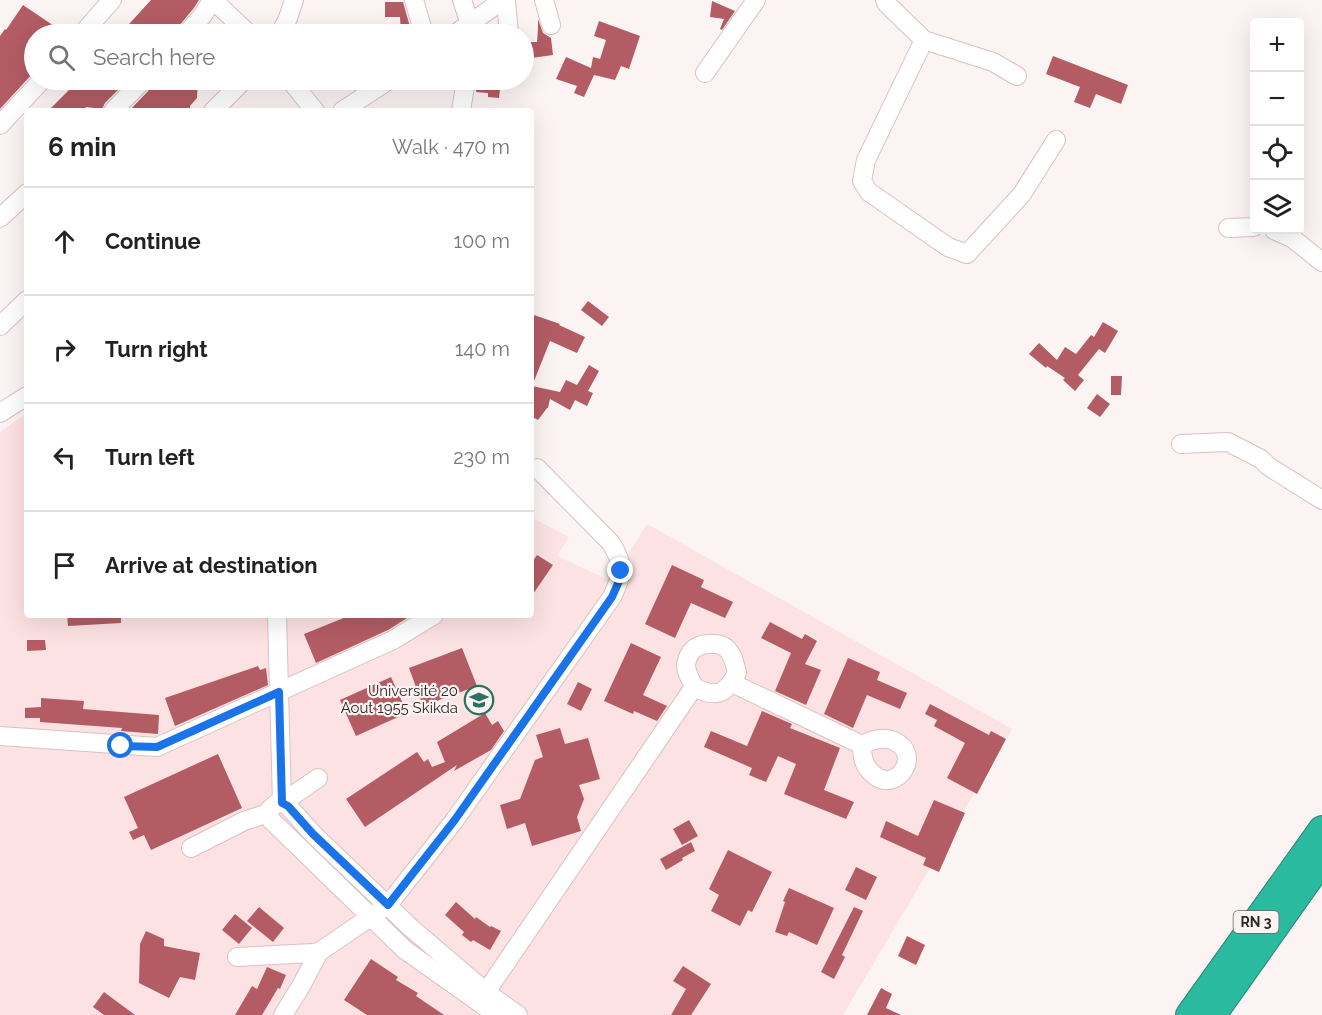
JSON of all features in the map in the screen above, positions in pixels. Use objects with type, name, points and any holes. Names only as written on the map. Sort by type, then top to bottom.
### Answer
[{"type":"highway","name":"RN 3","points":[[1189,1015],[1322,829]]},
{"type":"highway","name":"RN 3","points":[[1213,1015],[1322,861]]},
{"type":"street","points":[[91,24],[112,0]]},
{"type":"street","points":[[195,24],[212,0],[238,24]]},
{"type":"street","points":[[285,24],[294,0]]},
{"type":"street","points":[[414,0],[421,24]]},
{"type":"street","points":[[462,0],[469,24]]},
{"type":"street","points":[[476,24],[504,0]]},
{"type":"street","points":[[504,0],[508,24]]},
{"type":"street","points":[[544,0],[551,25]]},
{"type":"street","points":[[705,73],[756,0]]},
{"type":"street","points":[[885,0],[924,40],[993,62],[1017,76]]},
{"type":"street","points":[[924,40],[866,160],[862,181],[869,192],[948,247],[967,254],[1022,194],[1056,140]]},
{"type":"street","points":[[0,125],[33,90]]},
{"type":"street","points":[[116,108],[133,90]]},
{"type":"street","points":[[216,108],[234,90]]},
{"type":"street","points":[[298,90],[313,108]]},
{"type":"street","points":[[347,108],[374,90]]},
{"type":"street","points":[[461,108],[464,90]]},
{"type":"street","points":[[0,218],[24,196]]},
{"type":"street","points":[[1228,228],[1250,226]]},
{"type":"street","points":[[1283,234],[1292,238],[1322,262]]},
{"type":"street","points":[[0,326],[24,303]]},
{"type":"street","points":[[0,413],[24,398]]},
{"type":"street","points":[[1181,444],[1228,442],[1262,459],[1268,466],[1322,500]]},
{"type":"street","points":[[237,957],[319,952],[388,905],[454,821],[612,597],[621,571],[619,556],[611,543],[537,468]]},
{"type":"street","points":[[277,618],[279,692],[275,808],[271,820],[405,950],[497,1015]]},
{"type":"street","points":[[0,736],[157,747],[393,640],[429,618]]},
{"type":"street","points":[[710,644],[718,644],[726,648],[734,660],[737,673],[732,683],[720,693],[706,694],[694,687],[686,664],[690,652],[710,644]]},
{"type":"street","points":[[732,683],[862,746]]},
{"type":"street","points":[[486,992],[694,687]]},
{"type":"street","points":[[191,848],[275,808],[318,778]]},
{"type":"street","points":[[275,808],[288,806],[313,834],[410,927],[486,992],[518,1015]]},
{"type":"street","points":[[283,1015],[302,986],[319,952]]},
{"type":"shaded area","name":"Université 20 Aout 1955 Skikda","points":[[24,415],[24,618],[534,618],[534,519],[569,537],[557,556],[611,581],[647,524],[1012,729],[843,1015],[0,1015],[0,432]]},
{"type":"building","points":[[151,0],[199,0],[181,24],[129,24]]},
{"type":"building","points":[[712,1],[735,11],[722,30],[720,29],[724,19],[710,17]]},
{"type":"building","points":[[385,2],[403,2],[409,24],[400,24],[400,17],[385,17]]},
{"type":"building","points":[[23,5],[51,24],[24,24],[24,83],[0,109],[0,36]]},
{"type":"building","points":[[538,19],[543,33],[551,38],[553,55],[534,58],[534,42],[537,42]]},
{"type":"building","points":[[599,21],[640,36],[629,69],[621,66],[615,80],[594,75],[584,97],[574,93],[577,86],[556,79],[566,57],[591,68],[593,57],[600,59],[606,40],[594,36]]},
{"type":"building","points":[[1053,56],[1128,85],[1121,104],[1096,94],[1090,108],[1074,102],[1080,87],[1046,74]]},
{"type":"building","points":[[69,90],[118,90],[102,108],[51,108]]},
{"type":"building","points":[[149,90],[197,90],[197,98],[190,108],[132,108]]},
{"type":"building","points":[[476,90],[500,90],[499,98],[488,97],[488,93],[476,92]]},
{"type":"building","points":[[588,301],[609,317],[602,326],[581,310]]},
{"type":"building","points":[[534,315],[560,324],[585,337],[577,353],[550,341],[534,381]]},
{"type":"building","points":[[1103,322],[1118,331],[1105,353],[1099,349],[1078,375],[1084,380],[1075,391],[1063,380],[1065,378],[1047,366],[1046,368],[1029,354],[1039,343],[1057,360],[1065,347],[1076,354],[1091,335],[1094,337]]},
{"type":"building","points":[[589,365],[599,371],[588,391],[593,393],[587,406],[575,400],[570,410],[550,399],[548,408],[538,420],[534,418],[534,386],[560,392],[566,380],[577,385]]},
{"type":"building","points":[[1111,376],[1122,376],[1121,395],[1111,395]]},
{"type":"building","points":[[1097,394],[1110,404],[1100,417],[1087,408]]},
{"type":"building","points":[[537,555],[553,565],[534,593],[534,560]]},
{"type":"building","points":[[672,565],[704,580],[701,587],[733,602],[725,618],[691,603],[675,638],[645,624]]},
{"type":"building","points":[[67,618],[121,618],[121,623],[68,626]]},
{"type":"building","points":[[344,618],[407,618],[388,630],[316,663],[304,634]]},
{"type":"building","points":[[770,622],[802,639],[805,634],[817,641],[805,664],[821,670],[806,705],[775,691],[791,653],[761,638]]},
{"type":"building","points":[[27,640],[45,640],[46,650],[27,651]]},
{"type":"building","points":[[631,643],[661,657],[643,695],[667,706],[657,721],[634,711],[633,714],[604,701]]},
{"type":"building","points":[[462,648],[477,686],[423,706],[409,668]]},
{"type":"building","points":[[848,658],[880,672],[877,680],[907,693],[900,709],[867,695],[853,728],[824,714]]},
{"type":"building","points":[[258,666],[260,670],[266,668],[268,685],[175,726],[165,698]]},
{"type":"building","points":[[391,677],[407,713],[356,736],[340,700]]},
{"type":"building","points":[[578,682],[592,689],[581,711],[567,704]]},
{"type":"building","points":[[41,698],[84,701],[83,709],[159,715],[158,734],[121,731],[122,728],[40,722],[40,718],[25,718],[25,708],[41,707]]},
{"type":"building","points":[[930,704],[989,735],[991,731],[1006,739],[977,794],[947,778],[965,743],[934,726],[937,720],[925,714]]},
{"type":"building","points":[[762,711],[792,724],[790,728],[840,748],[824,790],[854,802],[846,819],[784,794],[796,764],[778,756],[766,782],[749,775],[752,768],[704,747],[711,731],[747,746]]},
{"type":"building","points":[[485,713],[492,725],[498,721],[504,731],[491,750],[454,771],[457,765],[365,827],[346,799],[417,752],[424,762],[428,759],[432,767],[445,762],[437,742]]},
{"type":"building","points":[[560,728],[565,744],[588,738],[600,779],[579,785],[584,799],[577,817],[581,831],[532,846],[525,823],[507,829],[500,805],[520,799],[535,760],[543,757],[536,735]]},
{"type":"building","points":[[218,754],[242,808],[151,850],[144,835],[133,840],[129,832],[138,828],[124,797]]},
{"type":"building","points":[[934,800],[965,813],[939,872],[923,865],[926,858],[880,837],[886,821],[918,836]]},
{"type":"building","points":[[689,820],[698,836],[682,845],[673,829]]},
{"type":"building","points":[[691,842],[695,851],[666,870],[660,859]]},
{"type":"building","points":[[728,850],[772,872],[752,912],[748,910],[740,926],[711,911],[719,895],[709,889]]},
{"type":"building","points":[[856,867],[877,877],[866,900],[845,890]]},
{"type":"building","points":[[789,888],[834,908],[817,945],[789,932],[787,936],[775,932]]},
{"type":"building","points":[[456,902],[475,919],[476,917],[490,927],[501,931],[490,950],[473,940],[471,942],[462,935],[464,932],[445,915]]},
{"type":"building","points":[[259,907],[284,928],[273,942],[247,921]]},
{"type":"building","points":[[854,907],[863,911],[842,955],[845,957],[834,979],[821,972]]},
{"type":"building","points":[[235,914],[252,928],[239,944],[222,930]]},
{"type":"building","points":[[146,931],[164,939],[164,946],[200,953],[195,980],[180,977],[169,998],[139,983],[140,944]]},
{"type":"building","points":[[907,936],[925,945],[916,965],[898,956]]},
{"type":"building","points":[[371,959],[398,977],[396,980],[418,993],[416,996],[444,1015],[367,1015],[344,1000]]},
{"type":"building","points":[[683,966],[711,984],[691,1015],[671,1015],[686,989],[673,981]]},
{"type":"building","points":[[267,967],[286,975],[280,989],[278,988],[262,1015],[235,1015],[252,986],[257,989]]},
{"type":"building","points":[[881,988],[892,994],[886,1008],[901,1015],[867,1015]]},
{"type":"building","points":[[104,992],[135,1015],[104,1015],[93,1007]]},
{"type":"place","name":"Université 20 Aout 1955 Skikda","points":[[479,700]]},
{"type":"route","points":[[121,746],[157,747],[279,692],[282,803],[288,806],[313,834],[388,905],[454,821],[612,597],[621,571]]}]
